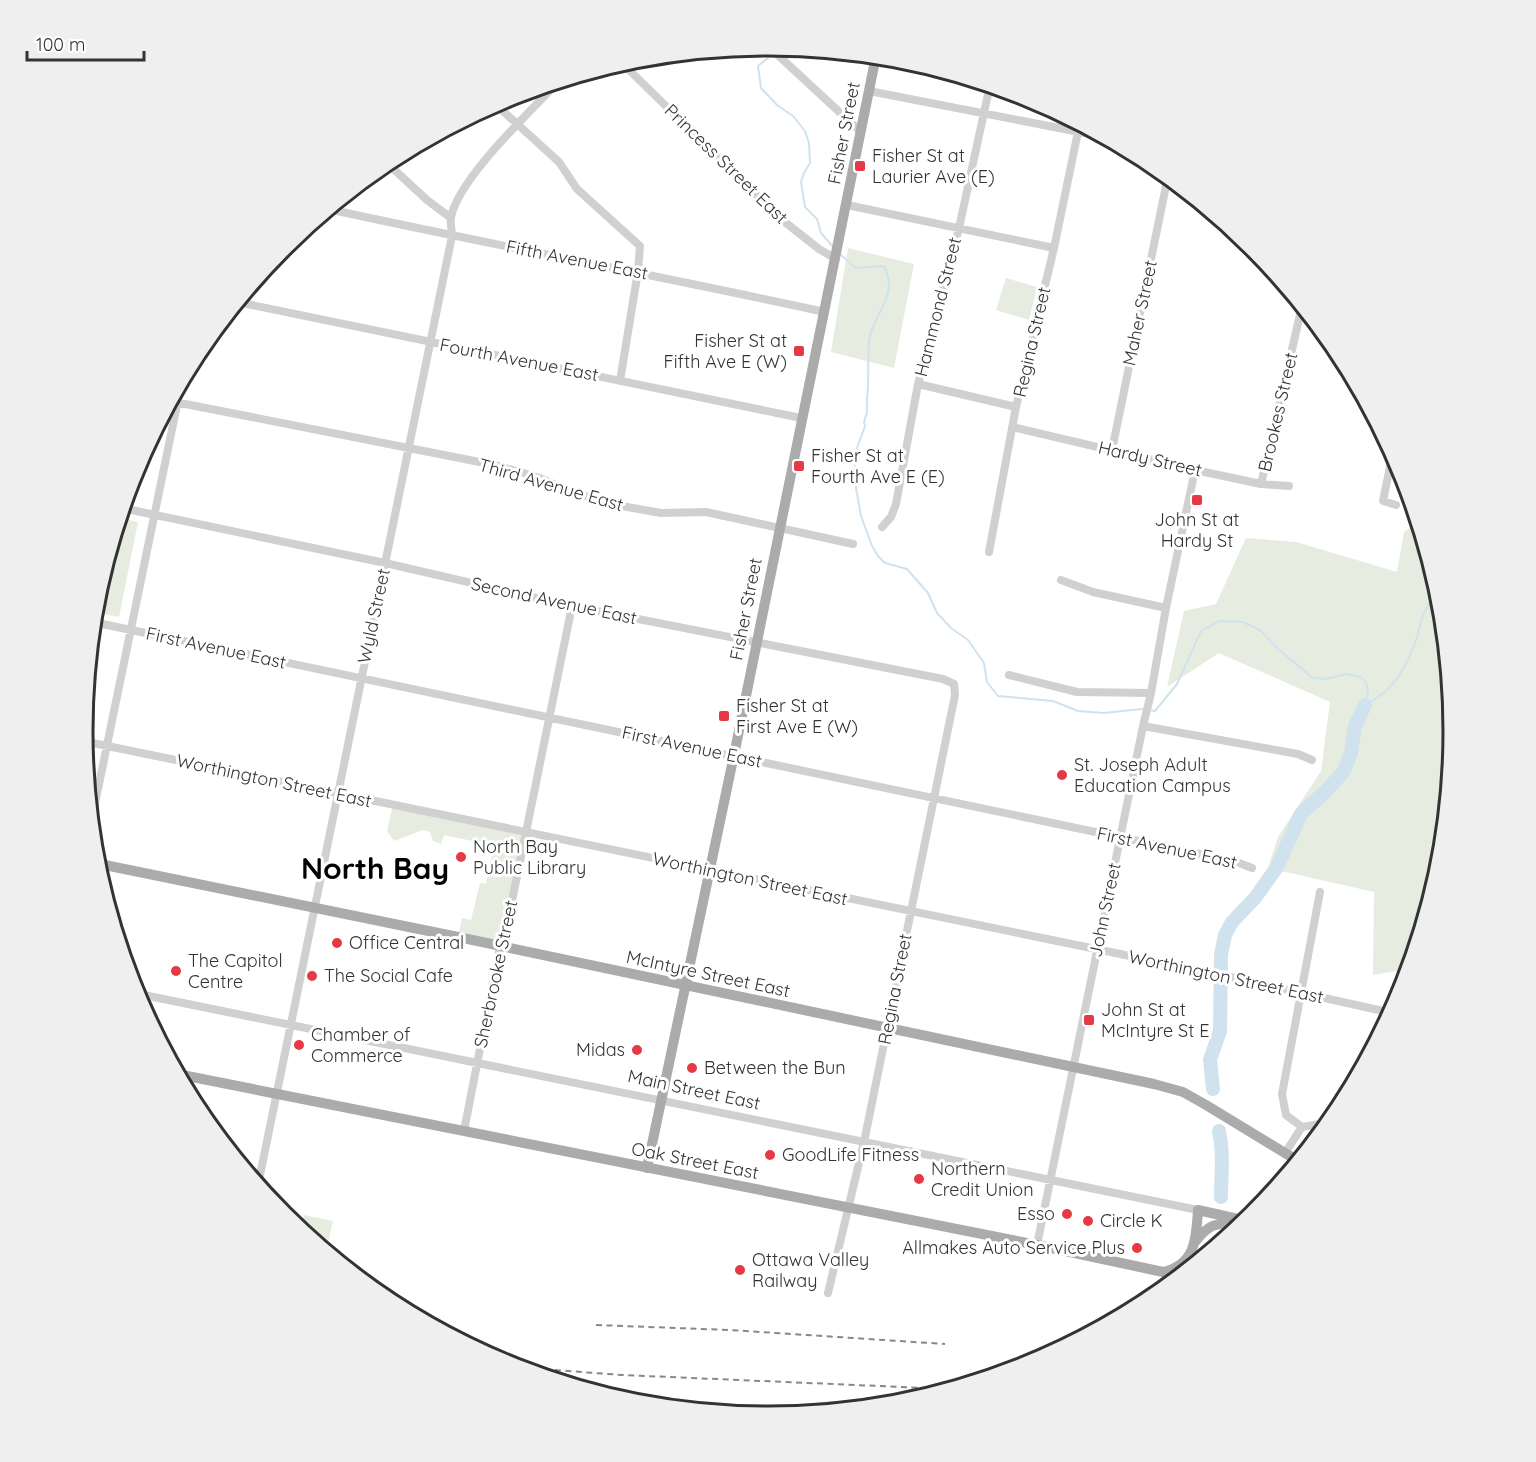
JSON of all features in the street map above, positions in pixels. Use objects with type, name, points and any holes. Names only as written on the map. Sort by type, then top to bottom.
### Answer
[{"type":"main road","name":"Fisher Street","points":[[647,1168],[734,755],[874,64]]},
{"type":"main road","name":"McIntyre Street East","points":[[106,865],[1154,1084],[1183,1092],[1292,1157]]},
{"type":"main road","name":"Oak Street East","points":[[187,1076],[1163,1272],[1176,1269],[1188,1258],[1196,1234],[1198,1210]]},
{"type":"main road","name":"Main Street East","points":[[1198,1210],[1235,1219]]},
{"type":"main road","points":[[1193,1244],[1212,1224],[1231,1222]]},
{"type":"street","points":[[779,56],[861,132]]},
{"type":"street","name":"Princess Street East","points":[[629,70],[780,219],[819,249],[836,256]]},
{"type":"street","points":[[869,91],[1078,132]]},
{"type":"street","name":"Wyld Street","points":[[260,1176],[452,236],[451,218],[461,194],[473,175],[549,92]]},
{"type":"street","name":"Hammond Street","points":[[882,527],[891,517],[896,504],[918,384],[959,228],[988,92]]},
{"type":"street","points":[[502,110],[559,162],[577,189],[640,246],[620,381]]},
{"type":"street","name":"Regina Street","points":[[989,552],[1012,426],[1054,248],[1078,132]]},
{"type":"street","points":[[393,169],[427,200],[451,218]]},
{"type":"street","name":"Maher Street","points":[[1112,450],[1166,186]]},
{"type":"street","points":[[847,205],[1054,248]]},
{"type":"street","name":"Fifth Avenue East","points":[[337,211],[452,236],[638,271],[825,312]]},
{"type":"street","name":"Fourth Avenue East","points":[[245,304],[801,418]]},
{"type":"street","name":"Brookes Street","points":[[1261,484],[1300,315]]},
{"type":"street","points":[[918,384],[1016,408]]},
{"type":"street","name":"Third Avenue East","points":[[178,403],[408,450],[495,465],[616,505],[661,513],[706,512],[853,544]]},
{"type":"street","points":[[96,799],[155,516],[172,413]]},
{"type":"street","name":"Hardy Street","points":[[1012,426],[1195,470],[1261,484],[1290,486]]},
{"type":"street","points":[[1390,467],[1383,501],[1396,505]]},
{"type":"street","name":"John Street","points":[[1037,1245],[1195,470]]},
{"type":"street","name":"Second Avenue East","points":[[130,510],[385,563],[572,606],[943,679],[954,684]]},
{"type":"street","points":[[1060,580],[1093,592],[1166,608]]},
{"type":"street","name":"Sherbrooke Street","points":[[464,1131],[500,946],[526,832],[572,606]]},
{"type":"street","name":"First Avenue East","points":[[101,624],[1234,861],[1252,868]]},
{"type":"street","points":[[1008,675],[1077,692],[1151,693]]},
{"type":"street","name":"Regina Street","points":[[828,1293],[888,1028],[955,695],[954,684]]},
{"type":"street","points":[[1143,725],[1299,754],[1312,760]]},
{"type":"street","name":"Worthington Street East","points":[[93,743],[910,913],[1208,972],[1383,1011]]},
{"type":"street","points":[[1317,1124],[1302,1127],[1286,1115],[1282,1094],[1320,892]]},
{"type":"street","name":"Main Street East","points":[[146,995],[1198,1210]]},
{"type":"street","points":[[1285,1153],[1302,1127]]},
{"type":"shaded area","points":[[848,248],[914,264],[894,368],[831,352]]},
{"type":"shaded area","points":[[1006,278],[1037,287],[1029,320],[996,310]]},
{"type":"shaded area","points":[[126,520],[138,522],[119,617],[103,614]]},
{"type":"shaded area","points":[[1412,527],[1431,599],[1438,643],[1444,731],[1442,775],[1431,863],[1408,948],[1399,971],[1373,975],[1374,892],[1268,868],[1278,837],[1321,771],[1330,702],[1219,653],[1167,687],[1184,611],[1216,604],[1246,538],[1296,542],[1397,572],[1404,532]]},
{"type":"shaded area","points":[[393,805],[526,832],[500,946],[458,937],[462,918],[471,920],[480,883],[486,884],[493,851],[481,848],[482,843],[444,835],[441,844],[433,841],[430,832],[423,830],[394,841],[387,831]]},
{"type":"shaded area","points":[[304,1215],[333,1221],[328,1243],[323,1239],[303,1220]]},
{"type":"waterway","points":[[768,58],[758,66],[761,88],[777,105],[793,116],[805,131],[809,143],[810,163],[801,182],[805,207],[817,219],[821,233],[834,248]]},
{"type":"waterway","points":[[840,254],[856,268],[884,266],[889,286],[869,342],[867,412],[865,426],[856,451],[854,477],[861,516],[878,556],[885,563],[907,569],[928,593],[937,613],[951,628],[968,640],[984,663],[987,682],[998,696],[1053,701],[1078,711],[1104,713],[1141,709],[1155,711],[1177,684],[1201,631],[1219,621],[1243,622],[1260,630],[1278,649],[1313,678],[1326,679],[1346,674],[1360,677],[1366,682],[1368,693],[1365,705]]},
{"type":"waterway","points":[[1365,705],[1383,694],[1403,669],[1416,640],[1421,620],[1431,601]]},
{"type":"waterway","points":[[1213,1089],[1210,1060],[1220,1031],[1221,955],[1225,935],[1232,922],[1255,898],[1277,867],[1301,814],[1344,771],[1351,753],[1355,726],[1365,705]]},
{"type":"waterway","points":[[1219,1131],[1222,1155],[1221,1197]]},
{"type":"railway","points":[[596,1325],[730,1330],[945,1344]]},
{"type":"railway","points":[[547,1370],[622,1375],[924,1388]]},
{"type":"place","name":"Fisher St at Laurier Ave (E)","points":[[860,166]]},
{"type":"place","name":"Fisher St at Fifth Ave E (W)","points":[[799,351]]},
{"type":"place","name":"Fisher St at Fourth Ave E (E)","points":[[799,466]]},
{"type":"place","name":"John St at Hardy St","points":[[1197,500]]},
{"type":"place","name":"Fisher St at First Ave E (W)","points":[[724,716]]},
{"type":"place","name":"St. Joseph Adult Education Campus","points":[[1062,775]]},
{"type":"place","name":"North Bay Public Library","points":[[461,857]]},
{"type":"place","name":"Office Central","points":[[337,943]]},
{"type":"place","name":"The Capitol Centre","points":[[176,971]]},
{"type":"place","name":"The Social Cafe","points":[[312,976]]},
{"type":"place","name":"John St at McIntyre St E","points":[[1089,1020]]},
{"type":"place","name":"Chamber of Commerce","points":[[299,1045]]},
{"type":"place","name":"Midas","points":[[637,1050]]},
{"type":"place","name":"Between the Bun","points":[[692,1068]]},
{"type":"place","name":"GoodLife Fitness","points":[[770,1155]]},
{"type":"place","name":"Northern Credit Union","points":[[919,1179]]},
{"type":"place","name":"Esso","points":[[1067,1214]]},
{"type":"place","name":"Circle K","points":[[1088,1221]]},
{"type":"place","name":"Allmakes Auto Service Plus","points":[[1137,1248]]},
{"type":"place","name":"Ottawa Valley Railway","points":[[740,1270]]},
{"type":"district","name":"North Bay","points":[[375,869]]}]
